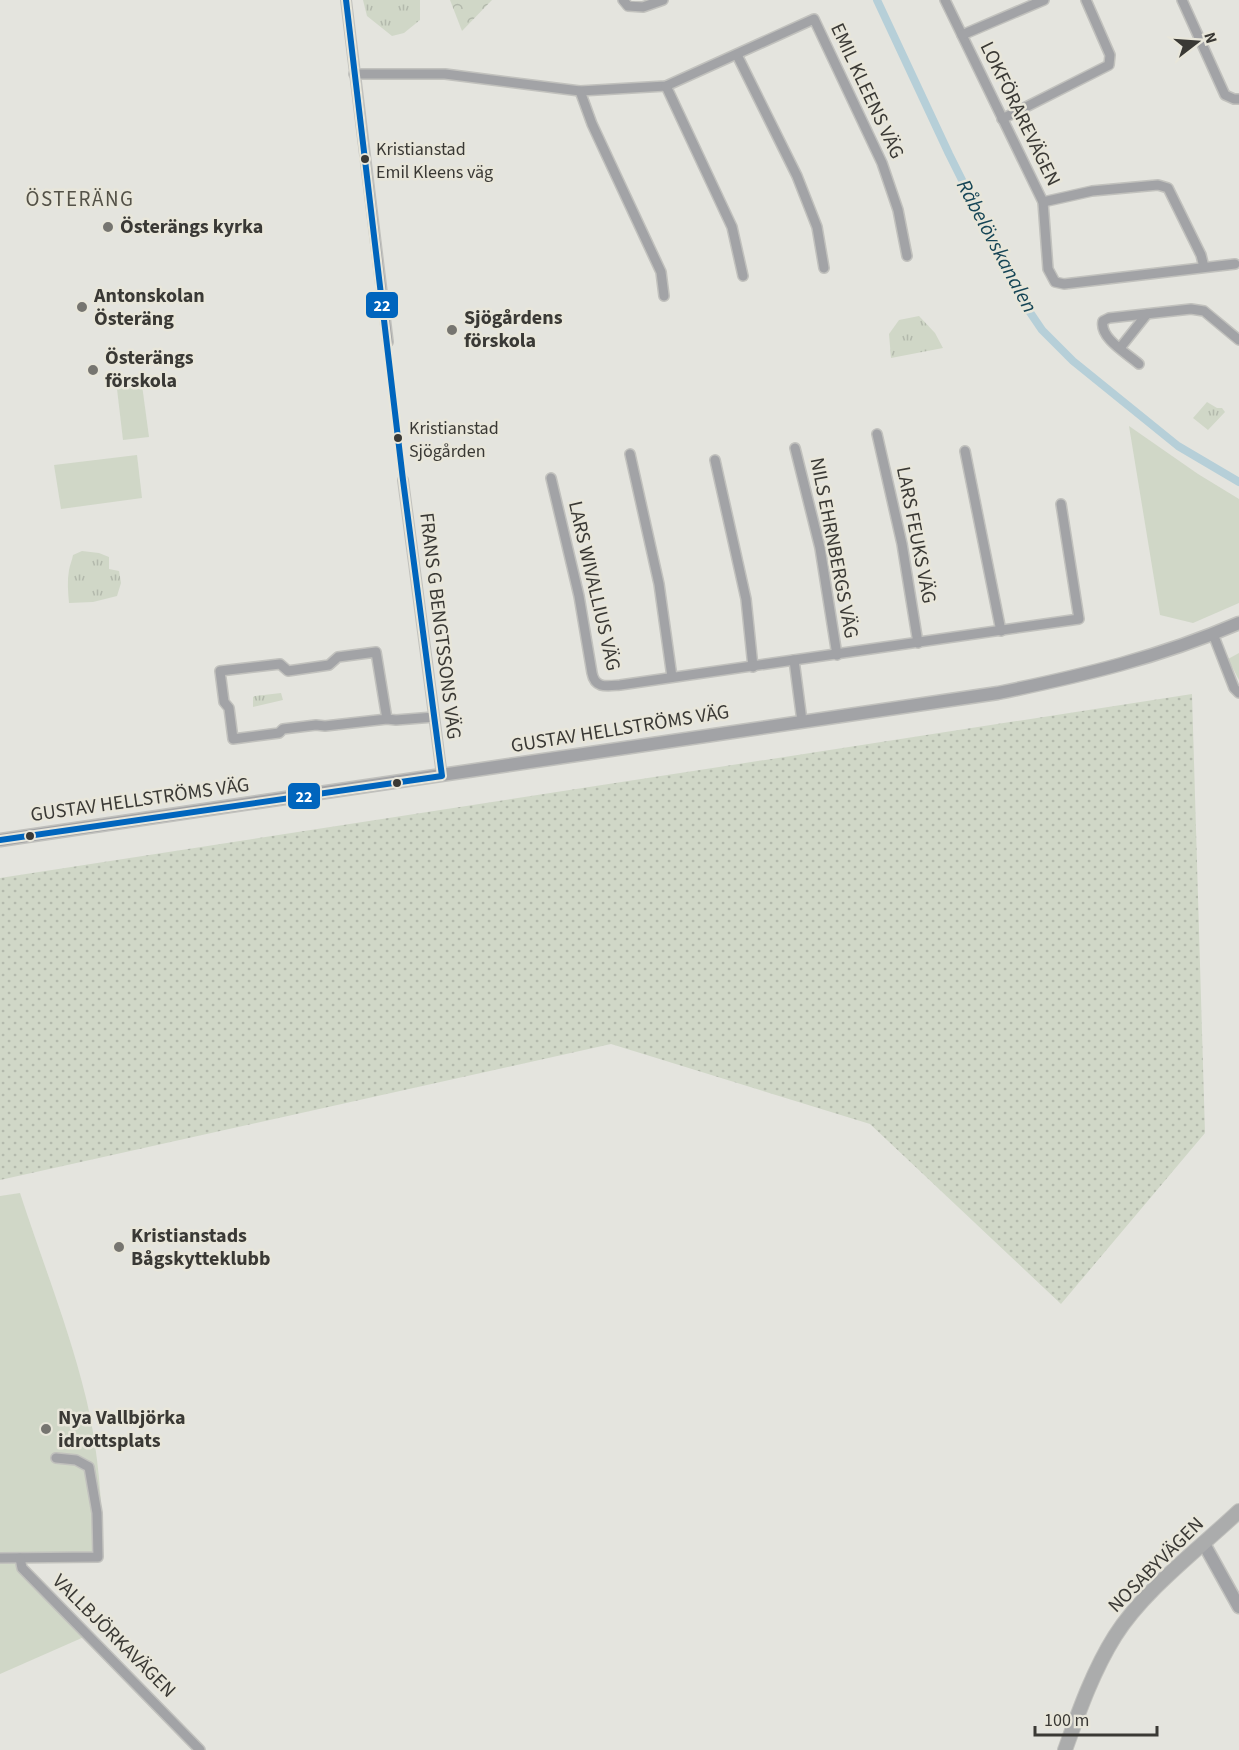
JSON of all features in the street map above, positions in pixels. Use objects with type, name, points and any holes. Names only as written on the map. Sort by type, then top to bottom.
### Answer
[{"type":"main road","name":"NOSABYVÄGEN","points":[[1065,1750],[1092,1680],[1116,1634],[1152,1592],[1239,1511]]},
{"type":"street","points":[[346,0],[388,342]]},
{"type":"street","points":[[623,0],[628,6],[644,7],[663,0]]},
{"type":"street","name":"LOKFÖRAREVÄGEN","points":[[945,0],[1043,202],[1048,269],[1055,282],[1064,284],[1235,264]]},
{"type":"street","points":[[962,35],[1044,0]]},
{"type":"street","points":[[1002,120],[1109,65],[1110,55],[1086,0]]},
{"type":"street","points":[[1182,0],[1225,95],[1239,99]]},
{"type":"street","name":"EMIL KLEENS VÄG","points":[[354,74],[445,74],[580,91],[666,86],[814,19],[882,163],[898,210],[907,256]]},
{"type":"street","points":[[737,55],[797,176],[817,227],[824,268]]},
{"type":"street","points":[[666,86],[732,227],[743,276]]},
{"type":"street","points":[[580,91],[592,124],[661,272],[664,296]]},
{"type":"street","points":[[1043,202],[1092,191],[1158,185],[1168,188],[1196,245],[1204,267]]},
{"type":"street","points":[[1139,364],[1105,334],[1102,327],[1103,321],[1109,318],[1191,309],[1204,311],[1239,340]]},
{"type":"street","points":[[1120,348],[1147,314]]},
{"type":"street","name":"LARS FEUKS VÄG","points":[[877,434],[902,544],[918,643]]},
{"type":"street","name":"NILS EHRNBERGS VÄG","points":[[795,448],[820,548],[837,655]]},
{"type":"street","points":[[965,451],[1001,631]]},
{"type":"street","points":[[630,454],[660,584],[672,677]]},
{"type":"street","points":[[715,460],[746,599],[753,667]]},
{"type":"street","name":"LARS WIVALLIUS VÄG","points":[[551,478],[579,596],[593,680],[602,686],[753,667],[1079,619],[1061,504]]},
{"type":"street","name":"FRANS G BENGTSSONS VÄG","points":[[403,480],[442,776]]},
{"type":"street","name":"GUSTAV HELLSTRÖMS VÄG","points":[[0,840],[998,693],[1119,666],[1239,623]]},
{"type":"street","points":[[1213,634],[1234,688],[1239,693]]},
{"type":"street","points":[[387,719],[376,652],[338,657],[328,665],[288,671],[280,664],[220,671],[224,702],[229,708],[233,739],[316,725],[434,717]]},
{"type":"street","points":[[794,660],[802,721]]},
{"type":"street","points":[[0,1558],[98,1557],[97,1513],[89,1467],[76,1461],[56,1458]]},
{"type":"street","points":[[1204,1544],[1239,1607]]},
{"type":"street","name":"VALLBJÖRKAVÄGEN","points":[[20,1558],[22,1568],[200,1750]]},
{"type":"green space","points":[[363,0],[420,0],[420,20],[404,33],[392,36],[367,16]]},
{"type":"green space","points":[[450,0],[492,0],[462,31]]},
{"type":"green space","points":[[919,316],[935,333],[943,348],[891,358],[889,334],[899,320]]},
{"type":"green space","points":[[142,385],[149,437],[123,440],[117,389]]},
{"type":"green space","points":[[1207,402],[1217,408],[1222,408],[1225,412],[1208,430],[1193,418]]},
{"type":"green space","points":[[1129,426],[1198,474],[1239,499],[1239,603],[1193,623],[1160,615]]},
{"type":"green space","points":[[137,455],[142,498],[61,509],[54,465]]},
{"type":"green space","points":[[82,551],[109,557],[109,569],[119,571],[121,583],[117,596],[93,602],[69,603],[69,568],[73,555]]},
{"type":"green space","points":[[1239,653],[1239,680],[1228,659]]},
{"type":"green space","points":[[281,693],[283,700],[253,707],[255,696]]},
{"type":"green space","points":[[1192,694],[1205,1133],[1061,1304],[870,1124],[611,1044],[0,1180],[0,878]]},
{"type":"green space","name":"Nya Vallbjörka idrottsplats","points":[[20,1193],[63,1320],[86,1398],[99,1474],[103,1552],[14,1552],[16,1565],[84,1637],[0,1674],[0,1196]]},
{"type":"waterway","name":"Råbelövskanalen","points":[[877,0],[949,154],[1023,302],[1042,330],[1073,361],[1178,446],[1239,482]]},
{"type":"transit line","name":"22","points":[[0,840],[442,776],[403,480],[346,0]]},
{"type":"place","name":"Kristianstad Emil Kleens väg","points":[[365,159]]},
{"type":"place","name":"Österängs kyrka","points":[[108,227]]},
{"type":"place","name":"Antonskolan Österäng","points":[[82,307]]},
{"type":"place","name":"Sjögårdens förskola","points":[[452,330]]},
{"type":"place","name":"Österängs förskola","points":[[93,370]]},
{"type":"place","name":"Kristianstad Sjögården","points":[[398,438]]},
{"type":"place","name":"Kristianstads Bågskytteklubb","points":[[119,1247]]},
{"type":"place","name":"Nya Vallbjörka idrottsplats","points":[[46,1429]]},
{"type":"district","name":"ÖSTERÄNG","points":[[80,199]]}]
